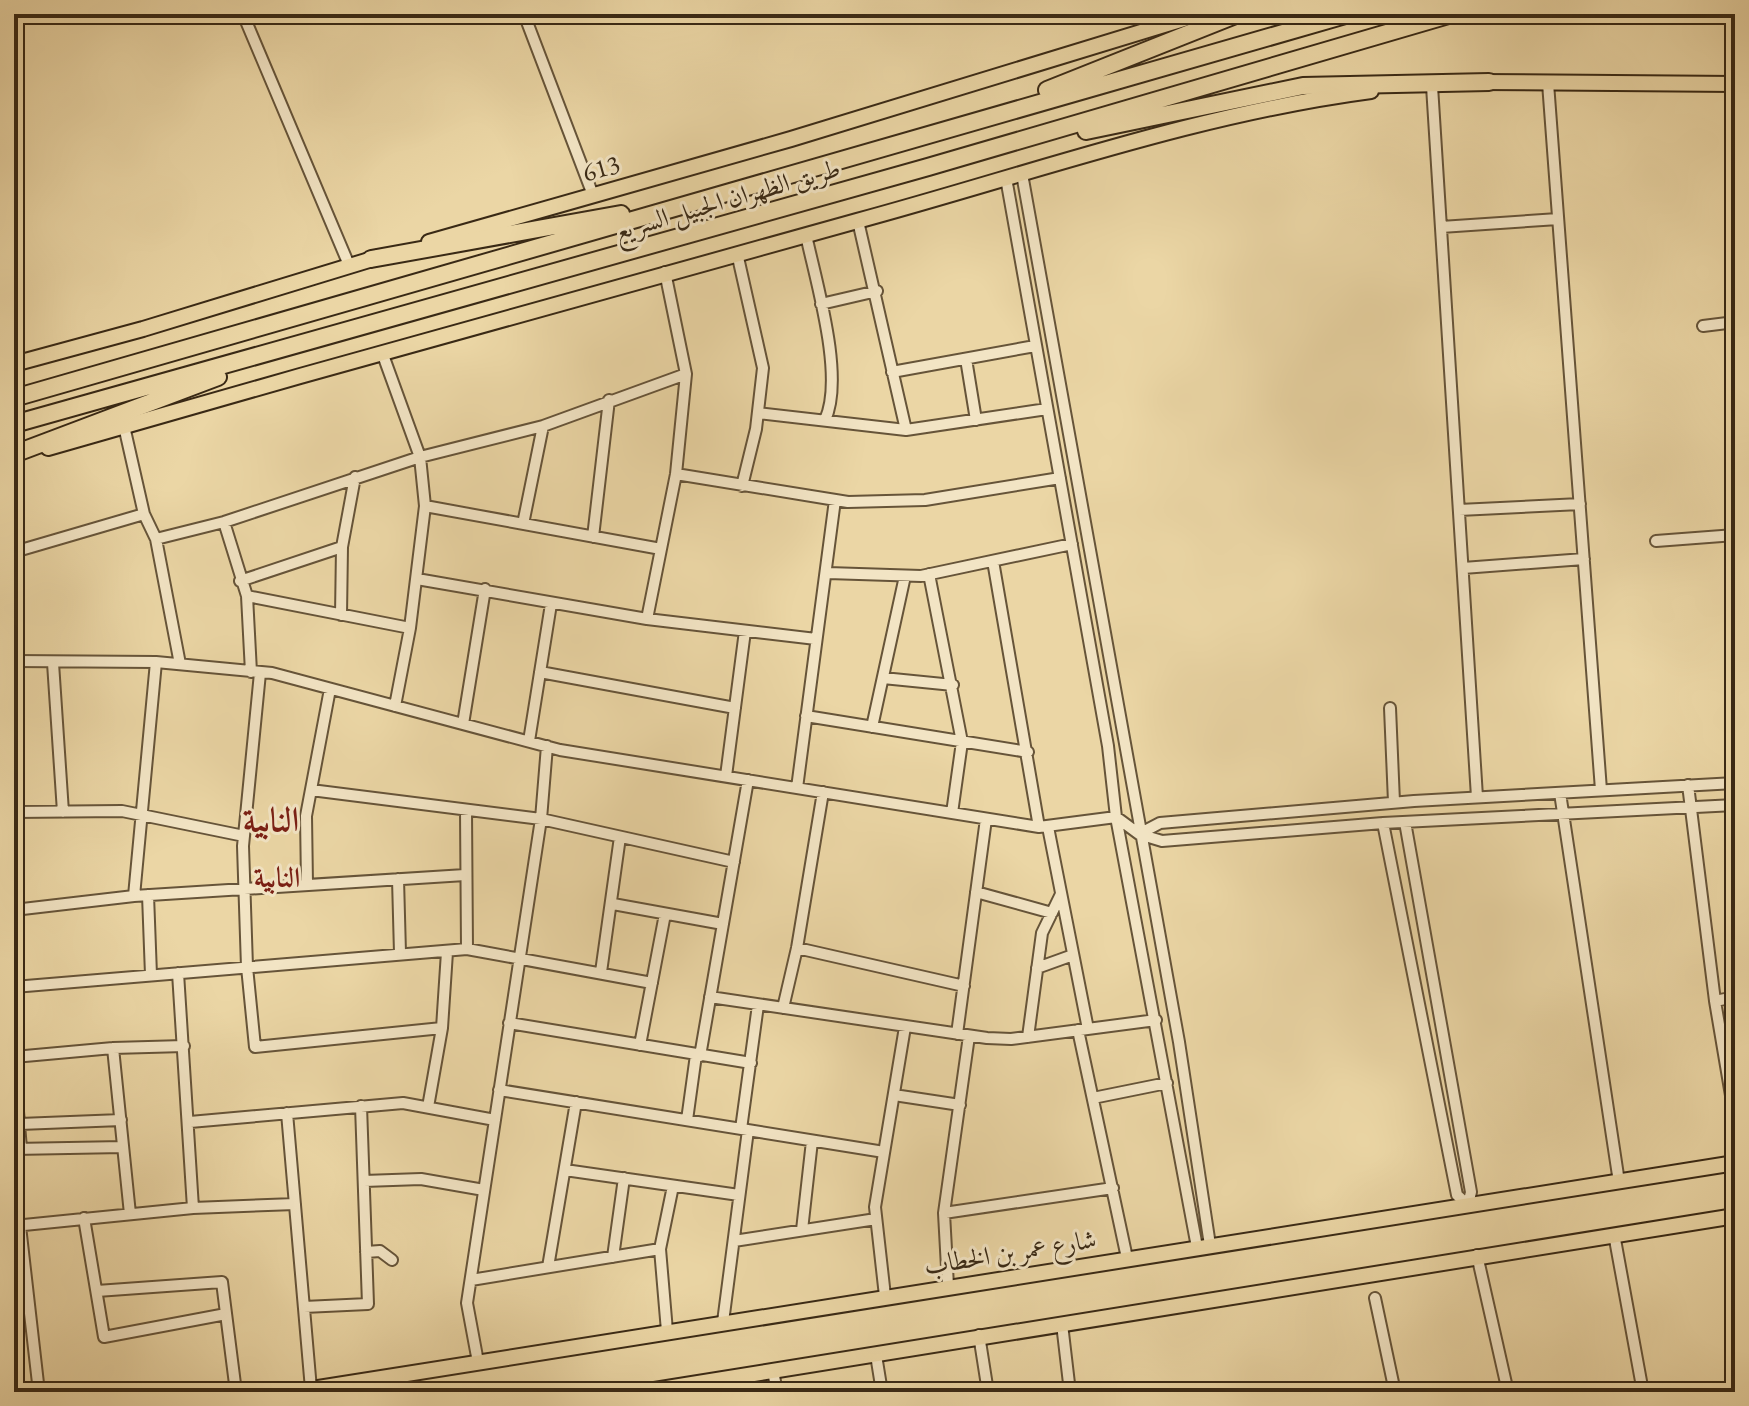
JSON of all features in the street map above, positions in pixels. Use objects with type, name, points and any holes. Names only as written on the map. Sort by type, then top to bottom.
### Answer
[{"type":"highway","points":[[978,119],[1238,14]]},
{"type":"highway","name":"طريق الظهران الجبيل السريع","points":[[14,398],[1349,14]]},
{"type":"highway","name":"طريق الظهران الجبيل السريع","points":[[14,424],[928,167],[1452,14]]},
{"type":"highway","points":[[928,167],[1194,107],[1303,86],[1489,82]]},
{"type":"highway","points":[[371,259],[705,199]]},
{"type":"highway","points":[[14,456],[324,337]]},
{"type":"main road","name":"613","points":[[14,364],[143,329],[349,265],[1200,14]]},
{"type":"main road","points":[[14,456],[383,355],[665,272],[1271,108],[1330,96],[1489,82],[1734,85]]},
{"type":"main road","name":"شارع عمر بن الخطاب","points":[[293,1392],[1735,1163]]},
{"type":"main road","points":[[642,1392],[876,1355],[979,1335],[1735,1216]]},
{"type":"street","points":[[243,14],[349,265]]},
{"type":"street","points":[[524,14],[593,195]]},
{"type":"street","points":[[1548,83],[1601,790]]},
{"type":"street","points":[[1432,86],[1477,797]]},
{"type":"street","points":[[1022,174],[1179,1042],[1203,1246]]},
{"type":"street","points":[[1006,178],[1108,746],[1116,817],[1167,1083],[1203,1246]]},
{"type":"street","points":[[1441,227],[1558,219]]},
{"type":"street","points":[[858,221],[877,291],[906,430]]},
{"type":"street","points":[[806,235],[828,336],[832,405],[825,420]]},
{"type":"street","points":[[737,253],[763,368],[758,413],[742,486]]},
{"type":"street","points":[[647,619],[676,474],[686,374],[665,272]]},
{"type":"street","points":[[821,304],[877,291]]},
{"type":"street","points":[[1029,311],[1045,307]]},
{"type":"street","points":[[1703,326],[1735,322]]},
{"type":"street","points":[[892,372],[1035,346]]},
{"type":"street","points":[[383,355],[420,457],[425,506],[410,628],[395,706]]},
{"type":"street","points":[[966,359],[976,420]]},
{"type":"street","points":[[156,539],[224,522],[420,457],[543,426],[686,374]]},
{"type":"street","points":[[593,537],[609,400]]},
{"type":"street","points":[[758,413],[906,430],[1047,409]]},
{"type":"street","points":[[124,426],[144,514],[156,539],[180,664]]},
{"type":"street","points":[[523,524],[543,426]]},
{"type":"street","points":[[676,474],[835,500],[925,500],[1060,478]]},
{"type":"street","points":[[341,615],[342,547],[355,477]]},
{"type":"street","points":[[797,788],[816,639],[828,573],[835,500]]},
{"type":"street","points":[[1459,510],[1580,504]]},
{"type":"street","points":[[425,506],[661,549]]},
{"type":"street","points":[[14,552],[144,514]]},
{"type":"street","points":[[224,522],[247,596],[255,672],[244,836],[247,967],[255,1047],[442,1028]]},
{"type":"street","points":[[1656,541],[1735,535]]},
{"type":"street","points":[[828,573],[929,574],[1072,544]]},
{"type":"street","points":[[240,581],[342,547]]},
{"type":"street","points":[[1463,568],[1584,559]]},
{"type":"street","points":[[993,561],[1028,752],[1073,955],[1093,1098],[1127,1258]]},
{"type":"street","points":[[929,574],[962,742],[952,813]]},
{"type":"street","points":[[872,727],[905,576]]},
{"type":"street","points":[[417,579],[647,619],[816,639]]},
{"type":"street","points":[[463,724],[485,589]]},
{"type":"street","points":[[247,596],[410,628]]},
{"type":"street","points":[[529,741],[551,604]]},
{"type":"street","points":[[726,776],[745,631]]},
{"type":"street","points":[[14,661],[156,662],[255,672],[547,746],[1044,827],[1116,817],[1139,834],[1162,841],[1383,823],[1735,805]]},
{"type":"street","points":[[134,896],[156,662]]},
{"type":"street","points":[[53,663],[63,812]]},
{"type":"street","points":[[540,672],[735,708]]},
{"type":"street","points":[[883,678],[953,685]]},
{"type":"street","points":[[307,884],[306,816],[330,689]]},
{"type":"street","points":[[1390,708],[1394,802]]},
{"type":"street","points":[[806,716],[1028,752]]},
{"type":"street","points":[[478,1362],[467,1303],[517,960],[541,819],[547,746]]},
{"type":"street","points":[[687,1120],[748,780]]},
{"type":"street","points":[[1139,834],[1160,823],[1394,802],[1735,783]]},
{"type":"street","points":[[1688,785],[1715,1001],[1735,1119]]},
{"type":"street","points":[[311,790],[541,819],[734,862]]},
{"type":"street","points":[[783,1008],[797,948],[823,792]]},
{"type":"street","points":[[1560,793],[1619,1182]]},
{"type":"street","points":[[14,812],[122,811],[244,836]]},
{"type":"street","points":[[466,811],[467,949]]},
{"type":"street","points":[[957,1034],[986,819]]},
{"type":"street","points":[[1383,823],[1457,1195],[1468,1205],[1471,1192],[1405,822]]},
{"type":"street","points":[[601,972],[613,904],[620,837]]},
{"type":"street","points":[[14,910],[134,896],[465,875]]},
{"type":"street","points":[[398,879],[400,953]]},
{"type":"street","points":[[976,892],[1052,913]]},
{"type":"street","points":[[1028,1037],[1042,933],[1061,894]]},
{"type":"street","points":[[148,895],[151,975]]},
{"type":"street","points":[[613,904],[723,924]]},
{"type":"street","points":[[640,1045],[665,914]]},
{"type":"street","points":[[797,948],[964,986]]},
{"type":"street","points":[[14,987],[467,949],[652,983]]},
{"type":"street","points":[[428,1107],[442,1028],[447,952]]},
{"type":"street","points":[[1037,968],[1073,955]]},
{"type":"street","points":[[178,973],[190,1122],[193,1208]]},
{"type":"street","points":[[710,997],[969,1036],[1028,1037],[1156,1020]]},
{"type":"street","points":[[1715,1001],[1735,997]]},
{"type":"street","points":[[723,1322],[758,1005]]},
{"type":"street","points":[[509,1023],[751,1063]]},
{"type":"street","points":[[885,1296],[876,1219],[905,1027]]},
{"type":"street","points":[[948,1286],[944,1213],[969,1036]]},
{"type":"street","points":[[123,1147],[18,1149],[20,1124],[14,1060],[113,1048],[184,1046]]},
{"type":"street","points":[[113,1048],[130,1214]]},
{"type":"street","points":[[1093,1098],[1167,1083]]},
{"type":"street","points":[[499,1090],[884,1152]]},
{"type":"street","points":[[894,1095],[960,1105]]},
{"type":"street","points":[[548,1267],[576,1102]]},
{"type":"street","points":[[190,1122],[403,1103],[495,1120]]},
{"type":"street","points":[[304,1307],[368,1304],[361,1106]]},
{"type":"street","points":[[287,1113],[311,1389]]},
{"type":"street","points":[[20,1124],[121,1120]]},
{"type":"street","points":[[802,1230],[812,1141]]},
{"type":"street","points":[[565,1170],[739,1195]]},
{"type":"street","points":[[613,1257],[624,1178]]},
{"type":"street","points":[[364,1181],[421,1179],[484,1190]]},
{"type":"street","points":[[667,1331],[660,1249],[673,1186]]},
{"type":"street","points":[[944,1213],[1113,1188]]},
{"type":"street","points":[[39,1392],[17,1226],[193,1208],[295,1204]]},
{"type":"street","points":[[84,1218],[104,1337],[226,1314]]},
{"type":"street","points":[[734,1241],[876,1219]]},
{"type":"street","points":[[1614,1234],[1643,1392]]},
{"type":"street","points":[[471,1280],[660,1249]]},
{"type":"street","points":[[366,1252],[380,1251],[392,1260]]},
{"type":"street","points":[[1477,1255],[1508,1392]]},
{"type":"street","points":[[97,1291],[222,1282],[236,1392]]},
{"type":"street","points":[[1375,1298],[1395,1392]]},
{"type":"street","points":[[1062,1324],[1070,1392]]},
{"type":"street","points":[[979,1335],[988,1392]]},
{"type":"street","points":[[876,1355],[882,1392]]},
{"type":"street","points":[[773,1371],[777,1392]]},
{"type":"district","name":"النابية","points":[[271,819]]},
{"type":"district","name":"النابية","points":[[277,877]]}]
